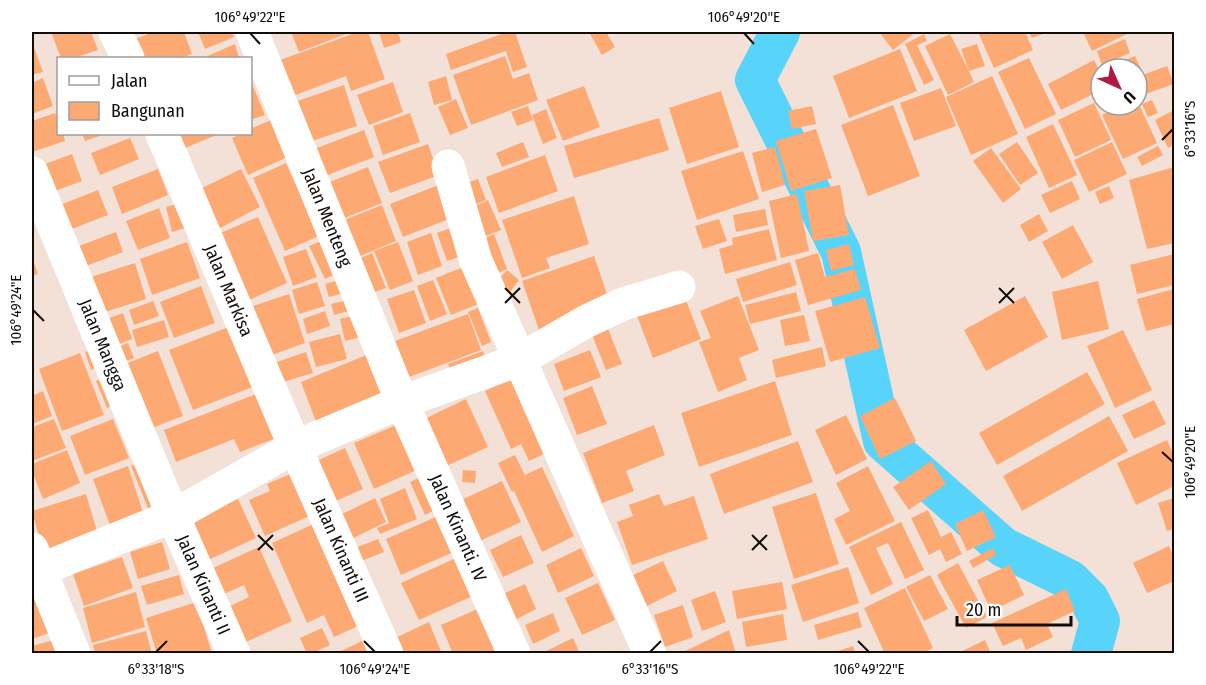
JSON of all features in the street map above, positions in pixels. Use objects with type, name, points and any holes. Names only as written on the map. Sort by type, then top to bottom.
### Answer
[{"type":"street","points":[[115,32],[128,57]]},
{"type":"street","name":"Jalan Menteng","points":[[252,32],[402,402]]},
{"type":"street","name":"Jalan Markisa","points":[[162,135],[295,447]]},
{"type":"street","points":[[448,166],[476,261],[650,654]]},
{"type":"street","name":"Jalan Mangga","points":[[32,173],[173,516]]},
{"type":"street","points":[[75,654],[34,564],[173,516],[295,447],[402,402],[519,360],[585,322],[623,304],[680,287]]},
{"type":"street","name":"Jalan Kinanti. IV","points":[[402,402],[514,654]]},
{"type":"street","name":"Jalan Kinanti III","points":[[295,447],[387,654]]},
{"type":"street","name":"Jalan Kinanti II","points":[[173,516],[234,654]]},
{"type":"building","points":[[51,32],[91,32],[98,50],[77,57],[61,57]]},
{"type":"building","points":[[154,32],[184,32],[192,54],[184,57],[139,57],[132,40]]},
{"type":"building","points":[[198,32],[232,32],[234,37],[205,49]]},
{"type":"building","points":[[291,32],[351,32],[299,52]]},
{"type":"building","points":[[358,32],[368,32],[385,79],[351,91],[346,76],[293,96],[280,60]]},
{"type":"building","points":[[379,32],[398,32],[401,42],[384,48]]},
{"type":"building","points":[[507,32],[515,32],[527,67],[513,72],[506,51],[451,70],[446,54]]},
{"type":"building","points":[[606,32],[615,47],[602,55],[590,34]]},
{"type":"building","points":[[879,32],[916,32],[893,50]]},
{"type":"building","points":[[978,32],[1025,32],[1033,50],[994,68]]},
{"type":"building","points":[[1029,32],[1048,32],[1032,38]]},
{"type":"building","points":[[1083,32],[1128,32],[1129,33],[1092,51]]},
{"type":"building","points":[[924,34],[927,41],[917,45],[934,80],[924,85],[905,44]]},
{"type":"building","points":[[950,34],[974,82],[948,95],[925,46]]},
{"type":"building","points":[[1125,39],[1130,53],[1121,57],[1099,57],[1097,51]]},
{"type":"building","points":[[32,42],[43,72],[32,75]]},
{"type":"building","points":[[235,44],[239,57],[205,57]]},
{"type":"building","points":[[977,44],[985,66],[969,71],[961,49]]},
{"type":"building","points":[[900,49],[917,91],[849,118],[833,76]]},
{"type":"building","points":[[505,56],[513,79],[529,73],[538,100],[471,125],[453,75]]},
{"type":"building","points":[[1029,58],[1056,114],[1025,129],[998,72]]},
{"type":"building","points":[[1089,63],[1089,96],[1061,110],[1048,84]]},
{"type":"building","points":[[1167,66],[1174,84],[1149,93],[1149,73]]},
{"type":"building","points":[[446,76],[452,100],[434,105],[428,82]]},
{"type":"building","points":[[992,76],[1018,134],[971,155],[946,97]]},
{"type":"building","points":[[43,78],[53,106],[32,114],[32,83]]},
{"type":"building","points":[[393,82],[403,112],[369,125],[357,95]]},
{"type":"building","points":[[344,85],[357,126],[300,145],[286,105]]},
{"type":"building","points":[[252,86],[265,115],[252,119]]},
{"type":"building","points":[[584,86],[600,127],[563,141],[546,100]]},
{"type":"building","points":[[941,88],[956,126],[914,141],[900,103]]},
{"type":"building","points":[[721,91],[739,147],[687,164],[669,108]]},
{"type":"building","points":[[456,99],[468,128],[450,135],[438,107]]},
{"type":"building","points":[[1152,100],[1158,113],[1149,117],[1149,101]]},
{"type":"building","points":[[893,105],[920,176],[868,196],[841,125]]},
{"type":"building","points":[[1089,105],[1089,117],[1100,117],[1111,140],[1075,157],[1058,120]]},
{"type":"building","points":[[528,106],[533,120],[517,126],[511,112]]},
{"type":"building","points":[[812,106],[816,124],[792,129],[788,111]]},
{"type":"building","points":[[546,109],[557,138],[543,144],[532,115]]},
{"type":"building","points":[[1174,110],[1174,145],[1168,148],[1155,120]]},
{"type":"building","points":[[55,113],[57,135],[63,135],[65,141],[32,152],[32,121]]},
{"type":"building","points":[[410,113],[420,142],[383,155],[373,126]]},
{"type":"building","points":[[1103,117],[1145,117],[1157,143],[1123,159]]},
{"type":"building","points":[[276,118],[292,155],[248,175],[232,138],[239,135],[252,135],[252,128]]},
{"type":"building","points":[[659,118],[669,150],[574,178],[564,146]]},
{"type":"building","points":[[1053,124],[1077,175],[1049,188],[1026,137]]},
{"type":"building","points":[[816,129],[832,178],[791,191],[776,141]]},
{"type":"building","points":[[364,130],[374,157],[320,178],[309,151]]},
{"type":"building","points":[[82,135],[102,135],[85,141]]},
{"type":"building","points":[[173,135],[217,135],[180,150]]},
{"type":"building","points":[[130,138],[139,159],[100,175],[91,153]]},
{"type":"building","points":[[523,142],[529,157],[502,167],[496,153]]},
{"type":"building","points":[[1017,142],[1038,173],[1020,185],[999,154]]},
{"type":"building","points":[[1112,142],[1127,174],[1089,192],[1074,160]]},
{"type":"building","points":[[428,144],[439,175],[390,193],[378,162]]},
{"type":"building","points":[[1158,146],[1163,155],[1142,166],[1137,157]]},
{"type":"building","points":[[775,147],[785,185],[762,192],[752,153]]},
{"type":"building","points":[[991,148],[1021,189],[1003,203],[973,161]]},
{"type":"building","points":[[743,151],[759,199],[697,220],[681,171]]},
{"type":"building","points":[[72,154],[82,181],[47,194],[37,167]]},
{"type":"building","points":[[545,155],[558,191],[499,213],[486,177]]},
{"type":"building","points":[[286,163],[319,236],[285,251],[253,178]]},
{"type":"building","points":[[368,167],[382,203],[337,221],[322,185]]},
{"type":"building","points":[[1174,167],[1174,243],[1147,249],[1129,180]]},
{"type":"building","points":[[158,169],[168,195],[122,214],[112,187]]},
{"type":"building","points":[[241,169],[260,207],[220,228],[200,189]]},
{"type":"building","points":[[478,179],[486,200],[470,207],[461,185]]},
{"type":"building","points":[[1072,181],[1080,199],[1050,213],[1041,195]]},
{"type":"building","points":[[441,184],[454,217],[403,237],[390,204]]},
{"type":"building","points":[[840,185],[849,235],[813,241],[804,191]]},
{"type":"building","points":[[1109,186],[1114,198],[1100,204],[1095,192]]},
{"type":"building","points":[[98,190],[108,215],[64,232],[55,207]]},
{"type":"building","points":[[797,194],[809,251],[781,258],[769,201]]},
{"type":"building","points":[[574,196],[589,244],[546,258],[550,268],[522,278],[502,220]]},
{"type":"building","points":[[488,200],[501,230],[481,238],[468,209]]},
{"type":"building","points":[[187,201],[193,226],[172,232],[166,207]]},
{"type":"building","points":[[382,205],[396,241],[351,260],[337,223]]},
{"type":"building","points":[[159,208],[170,238],[138,250],[126,221]]},
{"type":"building","points":[[765,209],[768,225],[736,232],[733,215]]},
{"type":"building","points":[[1039,214],[1048,231],[1029,242],[1020,225]]},
{"type":"building","points":[[258,217],[287,283],[247,301],[218,234]]},
{"type":"building","points":[[719,219],[727,241],[703,249],[695,226]]},
{"type":"building","points":[[458,225],[470,253],[447,261],[437,233]]},
{"type":"building","points":[[1073,225],[1093,262],[1062,279],[1042,242]]},
{"type":"building","points":[[769,229],[777,260],[725,274],[719,249],[733,245],[732,238]]},
{"type":"building","points":[[116,232],[123,252],[86,266],[79,246]]},
{"type":"building","points":[[431,233],[442,266],[418,275],[407,242]]},
{"type":"building","points":[[494,234],[507,269],[495,274],[481,240]]},
{"type":"building","points":[[321,241],[337,273],[325,279],[309,246]]},
{"type":"building","points":[[187,242],[200,278],[152,295],[140,259]]},
{"type":"building","points":[[398,242],[413,281],[390,290],[374,251]]},
{"type":"building","points":[[849,244],[854,265],[831,271],[826,250]]},
{"type":"building","points":[[306,249],[317,277],[293,286],[283,257]]},
{"type":"building","points":[[372,253],[386,288],[369,294],[356,260]]},
{"type":"building","points":[[818,253],[825,277],[855,269],[861,290],[808,305],[795,260]]},
{"type":"building","points":[[1174,254],[1174,285],[1137,294],[1130,265]]},
{"type":"building","points":[[594,256],[611,306],[539,330],[522,281]]},
{"type":"building","points":[[32,257],[38,274],[32,276]]},
{"type":"building","points":[[790,262],[797,285],[743,302],[736,279]]},
{"type":"building","points":[[135,263],[146,299],[102,313],[91,277]]},
{"type":"building","points":[[471,264],[486,301],[451,315],[436,278]]},
{"type":"building","points":[[507,270],[519,280],[506,297],[493,286]]},
{"type":"building","points":[[339,280],[343,293],[329,297],[325,284]]},
{"type":"building","points":[[433,280],[447,314],[430,321],[417,286]]},
{"type":"building","points":[[1098,281],[1109,329],[1062,340],[1052,292]]},
{"type":"building","points":[[317,282],[325,306],[299,314],[292,290]]},
{"type":"building","points":[[201,286],[215,323],[174,338],[160,302]]},
{"type":"building","points":[[1174,289],[1174,324],[1146,331],[1137,299]]},
{"type":"building","points":[[414,290],[426,323],[399,333],[387,299]]},
{"type":"building","points":[[682,290],[701,339],[653,358],[634,308]]},
{"type":"building","points":[[796,292],[801,311],[750,324],[745,305]]},
{"type":"building","points":[[289,294],[305,343],[269,356],[253,306]]},
{"type":"building","points":[[738,296],[759,350],[739,358],[747,380],[718,392],[699,342],[711,338],[700,311]]},
{"type":"building","points":[[1025,296],[1048,337],[986,371],[964,330]]},
{"type":"building","points":[[865,297],[880,348],[830,362],[815,311]]},
{"type":"building","points":[[349,300],[352,310],[334,315],[331,304]]},
{"type":"building","points":[[153,301],[159,316],[134,325],[129,310]]},
{"type":"building","points":[[478,308],[491,342],[482,346],[468,312]]},
{"type":"building","points":[[325,311],[330,326],[307,334],[303,319]]},
{"type":"building","points":[[123,313],[132,339],[114,346],[104,320]]},
{"type":"building","points":[[468,314],[481,350],[409,377],[395,341]]},
{"type":"building","points":[[356,315],[361,337],[345,341],[340,319]]},
{"type":"building","points":[[804,315],[810,341],[785,346],[780,320]]},
{"type":"building","points":[[164,320],[169,337],[137,347],[132,330]]},
{"type":"building","points":[[605,321],[622,364],[606,370],[589,327]]},
{"type":"building","points":[[234,325],[258,385],[193,410],[169,350]]},
{"type":"building","points":[[1123,330],[1152,390],[1115,408],[1087,346]]},
{"type":"building","points":[[340,334],[347,359],[316,367],[309,342]]},
{"type":"building","points":[[128,343],[134,358],[121,363],[115,348]]},
{"type":"building","points":[[822,347],[826,366],[776,378],[772,360]]},
{"type":"building","points":[[91,350],[97,367],[91,370],[85,352]]},
{"type":"building","points":[[590,350],[601,377],[564,391],[554,364]]},
{"type":"building","points":[[158,351],[183,416],[139,433],[115,368]]},
{"type":"building","points":[[483,351],[486,361],[452,374],[448,364]]},
{"type":"building","points":[[306,352],[313,373],[283,382],[277,362]]},
{"type":"building","points":[[80,353],[104,415],[62,431],[39,369]]},
{"type":"building","points":[[371,353],[389,398],[318,427],[301,382]]},
{"type":"building","points":[[1087,372],[1105,404],[997,465],[979,433]]},
{"type":"building","points":[[517,376],[551,451],[529,461],[521,444],[511,449],[485,391]]},
{"type":"building","points":[[107,377],[117,403],[107,408],[96,381]]},
{"type":"building","points":[[775,381],[792,435],[699,467],[681,413]]},
{"type":"building","points":[[592,386],[607,424],[577,435],[563,398]]},
{"type":"building","points":[[43,391],[52,416],[32,424],[32,396]]},
{"type":"building","points":[[261,392],[279,437],[240,452],[234,439],[176,462],[164,430]]},
{"type":"building","points":[[895,398],[916,441],[880,459],[860,416]]},
{"type":"building","points":[[466,399],[488,447],[442,468],[420,421]]},
{"type":"building","points":[[1154,400],[1166,424],[1134,439],[1122,415]]},
{"type":"building","points":[[846,415],[867,459],[836,475],[815,430]]},
{"type":"building","points":[[1109,416],[1128,451],[1022,511],[1003,476]]},
{"type":"building","points":[[54,419],[66,448],[32,461],[32,427]]},
{"type":"building","points":[[113,419],[129,458],[85,475],[70,436]]},
{"type":"building","points":[[401,423],[421,468],[374,489],[354,443]]},
{"type":"building","points":[[654,425],[665,455],[626,471],[634,491],[602,503],[583,453]]},
{"type":"building","points":[[1167,440],[1174,456],[1174,486],[1136,505],[1117,463]]},
{"type":"building","points":[[798,441],[813,482],[724,514],[710,474]]},
{"type":"building","points":[[345,448],[363,489],[329,504],[310,464]]},
{"type":"building","points":[[67,450],[80,483],[43,499],[32,471],[32,464]]},
{"type":"building","points":[[515,455],[525,475],[542,467],[574,536],[542,552],[514,491],[512,492],[498,463]]},
{"type":"building","points":[[145,460],[167,512],[152,518],[131,466]]},
{"type":"building","points":[[931,461],[946,484],[909,510],[893,487]]},
{"type":"building","points":[[128,466],[144,516],[111,528],[93,479]]},
{"type":"building","points":[[868,466],[895,521],[846,545],[834,519],[850,511],[836,483]]},
{"type":"building","points":[[463,470],[476,471],[475,483],[462,482]]},
{"type":"building","points":[[297,471],[316,513],[265,536],[249,500],[270,491],[267,484]]},
{"type":"building","points":[[429,473],[443,506],[425,515],[410,482]]},
{"type":"building","points":[[502,481],[521,522],[480,541],[461,500]]},
{"type":"building","points":[[405,488],[417,519],[380,534],[377,528],[389,523],[380,499]]},
{"type":"building","points":[[816,493],[839,564],[794,579],[772,507]]},
{"type":"building","points":[[86,494],[100,541],[45,558],[32,511]]},
{"type":"building","points":[[659,494],[664,506],[694,496],[708,539],[632,565],[617,522],[633,516],[629,505]]},
{"type":"building","points":[[375,498],[386,522],[347,541],[336,517]]},
{"type":"building","points":[[1174,498],[1174,529],[1167,531],[1158,503]]},
{"type":"building","points":[[238,499],[256,538],[206,561],[188,522]]},
{"type":"building","points":[[928,510],[941,537],[951,532],[962,554],[946,562],[940,549],[929,555],[911,518]]},
{"type":"building","points":[[983,510],[996,537],[967,551],[955,524]]},
{"type":"building","points":[[440,515],[456,551],[401,575],[386,539]]},
{"type":"building","points":[[318,522],[365,623],[334,637],[324,615],[307,623],[272,543]]},
{"type":"building","points":[[901,522],[924,570],[905,579],[888,543],[876,548],[893,584],[871,595],[849,547]]},
{"type":"building","points":[[521,535],[534,563],[503,577],[490,550]]},
{"type":"building","points":[[378,539],[384,552],[356,563],[350,550]]},
{"type":"building","points":[[162,542],[170,569],[138,579],[130,552]]},
{"type":"building","points":[[1169,546],[1174,558],[1174,581],[1147,593],[1133,563]]},
{"type":"building","points":[[259,547],[292,621],[246,642],[230,606],[249,597],[244,585],[224,594],[213,568]]},
{"type":"building","points":[[581,548],[594,576],[558,593],[546,565]]},
{"type":"building","points":[[993,548],[996,555],[973,568],[969,561]]},
{"type":"building","points":[[122,557],[133,588],[84,606],[73,574]]},
{"type":"building","points":[[458,557],[475,595],[419,620],[401,583]]},
{"type":"building","points":[[663,561],[677,591],[647,606],[633,575]]},
{"type":"building","points":[[958,563],[987,617],[966,628],[937,575]]},
{"type":"building","points":[[1010,565],[1024,595],[991,611],[977,580]]},
{"type":"building","points":[[848,567],[859,603],[803,622],[791,585]]},
{"type":"building","points":[[179,575],[184,594],[147,605],[141,586]]},
{"type":"building","points":[[930,575],[948,609],[924,621],[906,587]]},
{"type":"building","points":[[782,582],[787,609],[737,619],[732,591]]},
{"type":"building","points":[[598,583],[615,620],[582,635],[565,598]]},
{"type":"building","points":[[525,584],[536,609],[515,620],[503,594]]},
{"type":"building","points":[[905,588],[933,648],[922,654],[885,654],[864,608]]},
{"type":"building","points":[[1066,589],[1075,611],[1047,624],[1053,637],[1026,650],[1021,638],[1003,646],[992,623]]},
{"type":"building","points":[[715,591],[726,622],[702,631],[691,600]]},
{"type":"building","points":[[38,592],[52,632],[32,639],[32,594]]},
{"type":"building","points":[[136,592],[145,627],[92,643],[83,608]]},
{"type":"building","points":[[197,602],[212,654],[157,654],[146,618]]},
{"type":"building","points":[[683,605],[693,637],[665,647],[654,615]]},
{"type":"building","points":[[482,607],[503,654],[453,654],[441,625]]},
{"type":"building","points":[[858,612],[862,627],[818,640],[814,625]]},
{"type":"building","points":[[553,613],[560,631],[533,644],[525,625]]},
{"type":"building","points":[[783,614],[787,640],[746,647],[742,622]]},
{"type":"building","points":[[429,622],[442,654],[399,654],[393,639]]},
{"type":"building","points":[[322,628],[330,645],[307,654],[300,638]]},
{"type":"building","points":[[729,630],[736,654],[679,654]]},
{"type":"building","points":[[146,631],[152,654],[95,654],[93,645]]},
{"type":"building","points":[[573,638],[580,654],[540,654]]},
{"type":"building","points":[[54,640],[58,654],[32,654],[32,646]]},
{"type":"building","points":[[985,640],[991,654],[956,654]]},
{"type":"building","points":[[362,641],[368,654],[335,654]]},
{"type":"building","points":[[853,646],[855,654],[832,654],[832,653]]},
{"type":"waterway","points":[[780,32],[755,80],[841,252],[883,441],[1003,547],[1070,580],[1089,599],[1100,621],[1091,654]]}]
